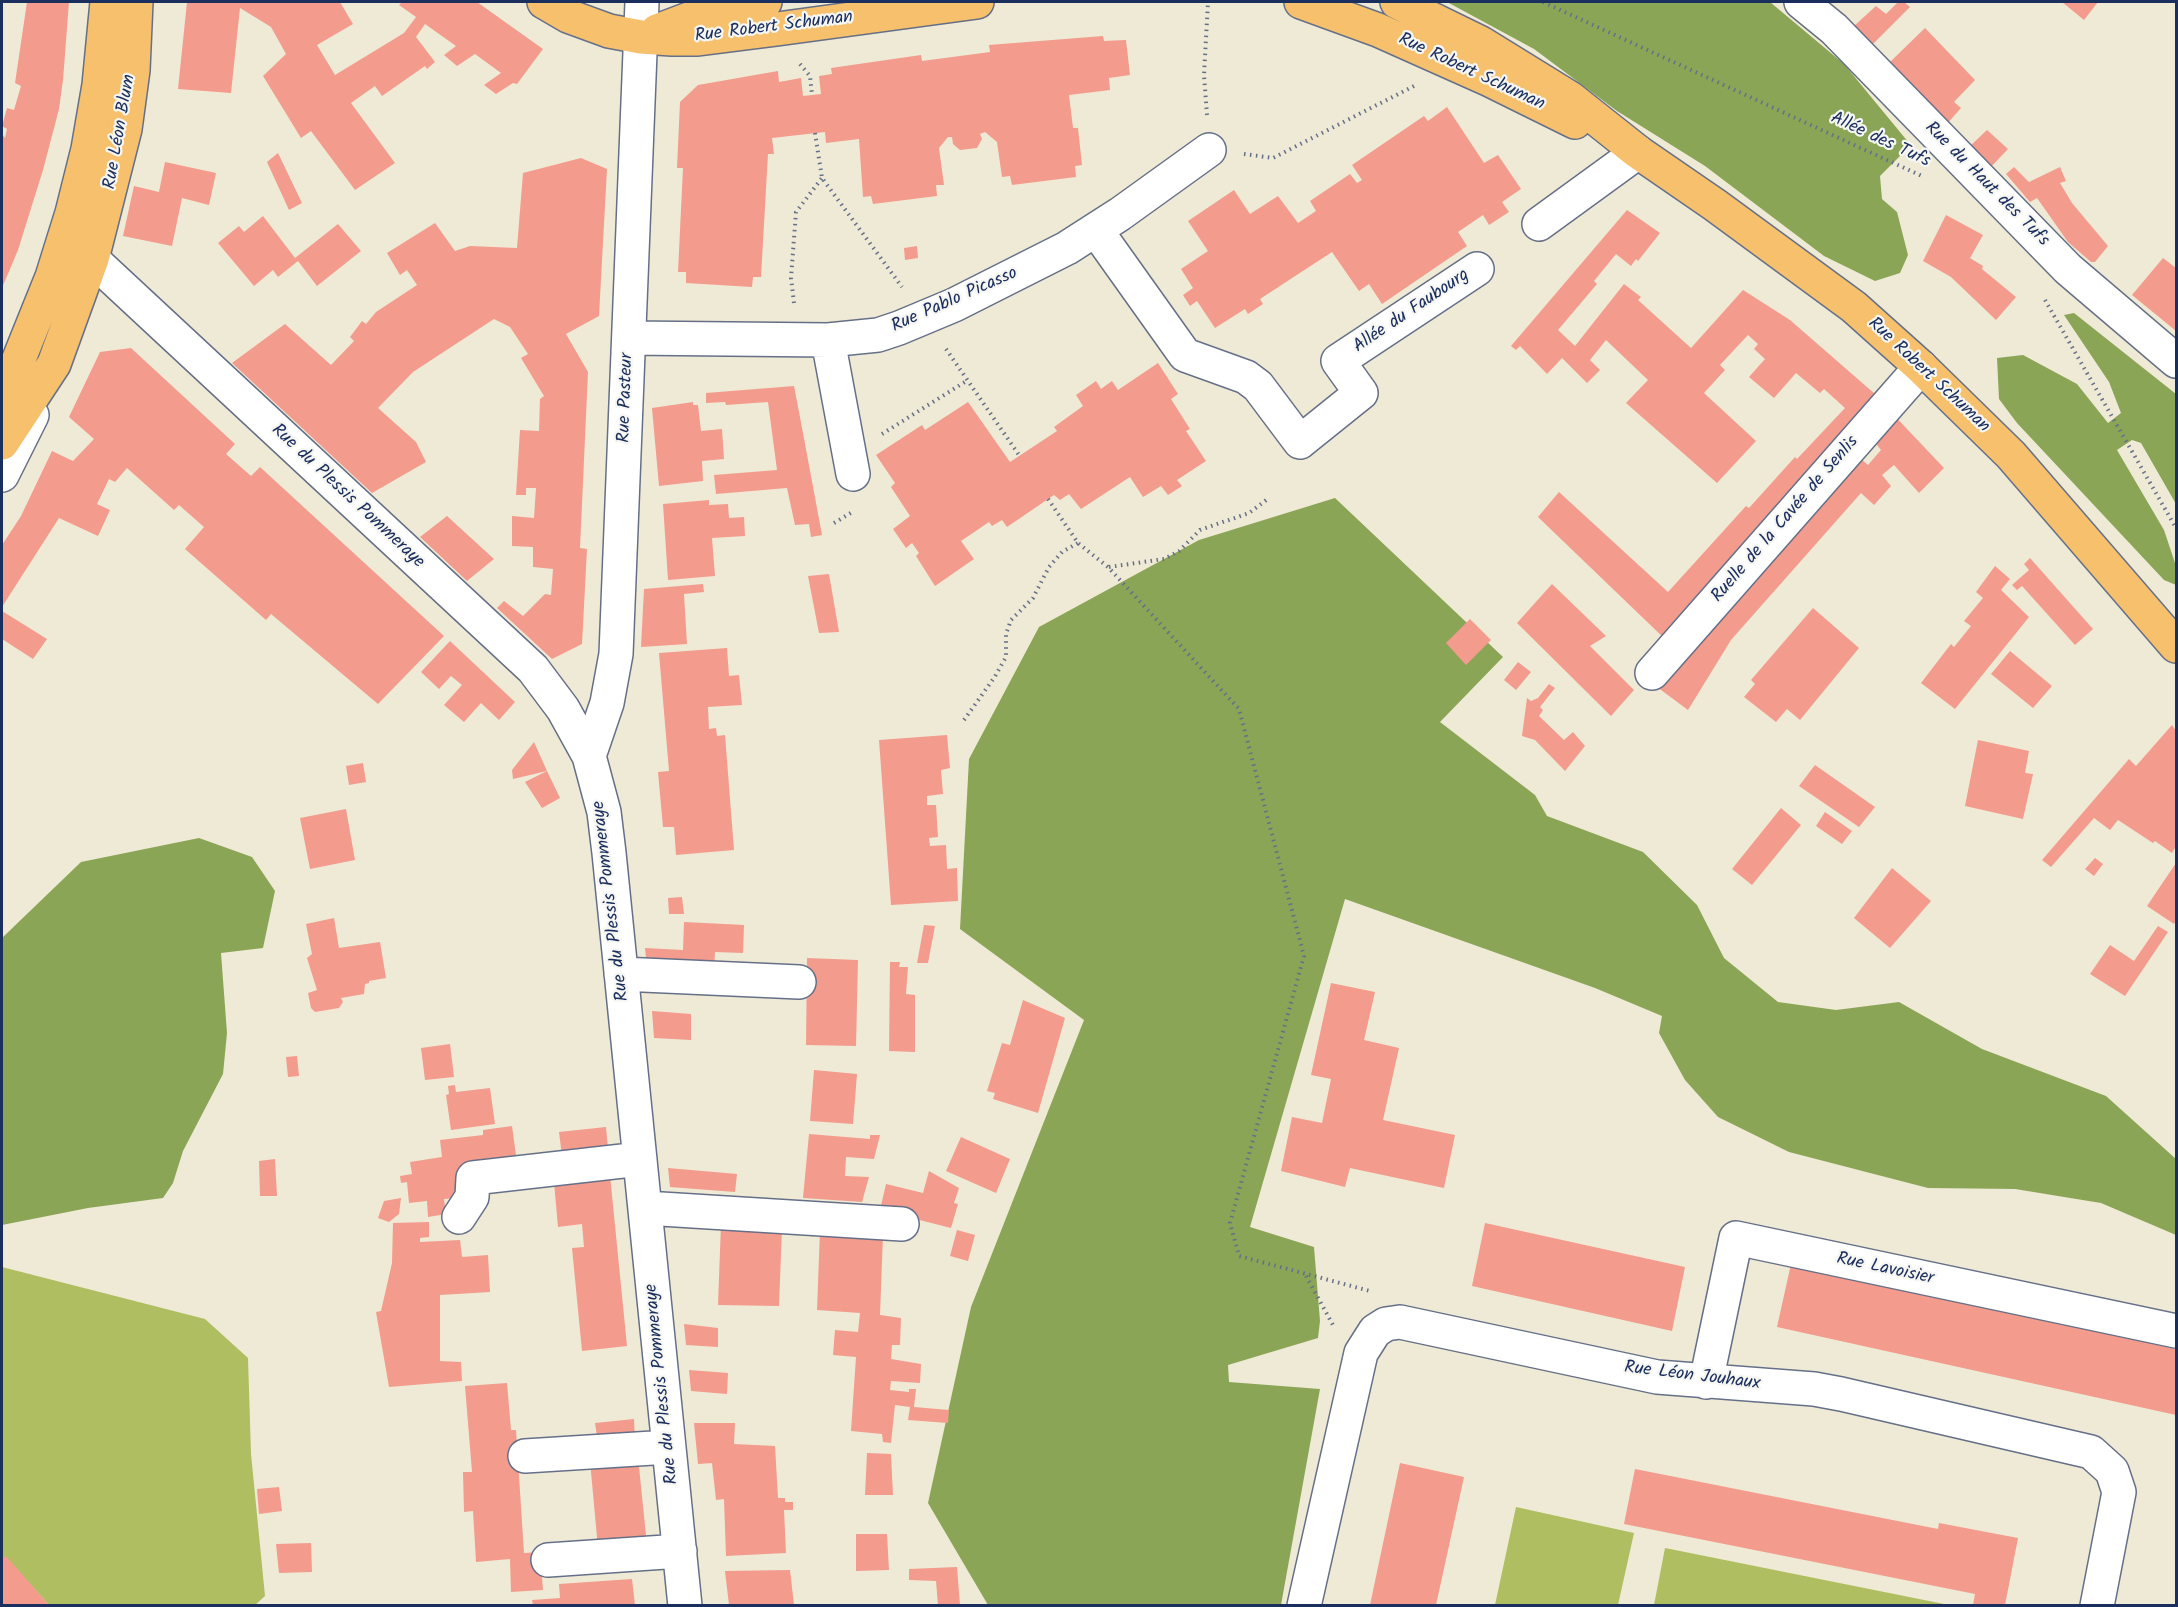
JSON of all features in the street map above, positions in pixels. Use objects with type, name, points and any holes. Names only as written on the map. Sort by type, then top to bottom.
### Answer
[{"type":"main road","name":"Rue Léon Blum","points":[[2,401],[49,286],[72,213],[88,149],[99,85],[107,2]]},
{"type":"main road","name":"Rue Léon Blum","points":[[2,442],[54,364],[92,260],[125,129],[133,70],[136,2]]},
{"type":"main road","name":"Rue Robert Schuman","points":[[544,2],[590,25],[641,37],[698,39],[977,2]]},
{"type":"main road","name":"Rue Robert Schuman","points":[[641,37],[702,14],[765,2]]},
{"type":"main road","name":"Rue Robert Schuman","points":[[1301,2],[1357,22],[1456,65],[1638,153],[1674,175],[1838,294],[1921,367],[2032,478],[2176,646]]},
{"type":"main road","name":"Rue Robert Schuman","points":[[1397,2],[1472,38],[1542,80],[1570,98],[1638,153]]},
{"type":"street","name":"Rue Pasteur","points":[[589,756],[607,703],[616,654],[642,2]]},
{"type":"street","name":"Rue du Haut des Tufs","points":[[1801,2],[1834,29],[2026,227],[2101,299],[2176,361]]},
{"type":"street","name":"Rue Pablo Picasso","points":[[629,338],[814,340],[878,335],[925,318],[1046,260],[1096,230],[1209,150]]},
{"type":"street","points":[[1539,224],[1638,153]]},
{"type":"street","points":[[72,213],[77,231],[92,260]]},
{"type":"street","name":"Allée du Faubourg","points":[[1096,230],[1185,355],[1252,382],[1300,442],[1361,393],[1338,361],[1477,269]]},
{"type":"street","name":"Rue du Plessis Pommeraye","points":[[92,260],[533,669],[563,709],[589,756],[604,812],[685,1605]]},
{"type":"street","points":[[814,340],[853,474]]},
{"type":"street","name":"Rue Léon Blum","points":[[2,475],[54,364]]},
{"type":"street","name":"Ruelle de la Cavée de Senlis","points":[[1652,673],[1921,367]]},
{"type":"street","points":[[621,974],[799,982]]},
{"type":"street","points":[[459,1217],[472,1197],[473,1178],[640,1160]]},
{"type":"street","points":[[645,1208],[902,1224]]},
{"type":"street","name":"Rue Lavoisier","points":[[1706,1382],[1737,1238],[2176,1331]]},
{"type":"street","name":"Rue Léon Jouhaux","points":[[1305,1605],[1356,1367],[1367,1339],[1386,1324],[1400,1322],[1639,1374],[1706,1382],[1814,1389],[1841,1394],[2091,1452],[2112,1471],[2119,1492],[2097,1605]]},
{"type":"street","points":[[525,1456],[669,1447]]},
{"type":"street","points":[[548,1560],[680,1551]]},
{"type":"path","points":[[1208,2],[1204,75],[1209,150],[1274,158],[1456,65]]},
{"type":"path","name":"Allée des Tufs","points":[[1543,2],[1931,180]]},
{"type":"path","points":[[815,133],[822,178],[925,318],[1019,455]]},
{"type":"path","points":[[814,340],[791,278],[796,212],[822,178]]},
{"type":"path","points":[[2039,290],[2176,528]]},
{"type":"path","points":[[876,442],[881,435],[968,380]]},
{"type":"path","points":[[1108,567],[1164,559],[1179,551],[1200,530],[1249,513],[1269,498]]},
{"type":"path","points":[[1048,499],[1078,543],[1108,567],[1239,709],[1304,956],[1230,1224],[1239,1256],[1371,1291]]},
{"type":"path","points":[[834,523],[858,508]]},
{"type":"path","points":[[964,720],[1006,657],[1006,634],[1011,620],[1033,598],[1049,567],[1062,552],[1078,543]]},
{"type":"path","points":[[1306,1275],[1356,1367]]},
{"type":"green space","points":[[1447,2],[1770,2],[1844,64],[1909,143],[1901,155],[1880,176],[1882,199],[1897,212],[1908,255],[1900,273],[1875,281],[1824,256],[1705,166],[1617,111],[1534,49]]},
{"type":"green space","points":[[2074,313],[2176,394],[2176,504],[2141,443],[2132,440],[2117,450],[2164,530],[2176,566],[2176,585],[2164,580],[2017,423],[1999,399],[1997,358],[2023,355],[2077,384],[2108,423],[2121,413],[2109,382],[2064,315]]},
{"type":"green space","points":[[1335,498],[1503,657],[1440,722],[1535,795],[1547,816],[1643,852],[1697,905],[1724,958],[1778,1002],[1836,1010],[1899,1002],[1982,1049],[2106,1096],[2176,1159],[2176,1235],[2101,1203],[2015,1189],[1928,1188],[1789,1152],[1718,1117],[1685,1080],[1659,1033],[1662,1016],[1595,988],[1345,899],[1250,1227],[1314,1247],[1320,1321],[1318,1338],[1228,1365],[1229,1382],[1320,1389],[1281,1605],[988,1605],[928,1503],[971,1307],[1084,1020],[960,929],[969,759],[1039,627],[1199,540]]},
{"type":"green space","points":[[199,838],[252,857],[275,891],[263,948],[221,953],[227,1033],[223,1074],[183,1151],[173,1183],[163,1198],[88,1208],[2,1225],[2,938],[81,862]]},
{"type":"green space","points":[[2,1267],[205,1319],[248,1358],[251,1454],[265,1596],[255,1605],[49,1605],[6,1557],[2,1560]]},
{"type":"green space","points":[[1516,1507],[1634,1533],[1618,1605],[1495,1605]]},
{"type":"green space","points":[[1665,1548],[1949,1605],[1654,1605]]},
{"type":"building","points":[[27,2],[69,2],[63,80],[59,109],[43,170],[18,250],[2,288],[2,134],[5,138],[7,129],[2,126],[7,108],[14,110],[21,86],[15,83]]},
{"type":"building","points":[[187,2],[340,2],[353,24],[317,45],[335,75],[404,33],[416,17],[399,5],[402,2],[477,2],[543,49],[517,84],[513,83],[496,94],[484,85],[501,73],[475,54],[457,66],[444,55],[456,46],[425,24],[416,37],[435,62],[427,69],[425,66],[382,96],[375,86],[351,103],[395,163],[355,190],[311,131],[301,138],[263,76],[286,54],[271,27],[240,8],[231,93],[178,89]]},
{"type":"building","points":[[1898,2],[1904,2],[1910,7],[1870,47],[1847,24],[1850,21],[1854,26],[1876,6],[1886,14]]},
{"type":"building","points":[[2062,2],[2098,2],[2084,20]]},
{"type":"building","points":[[1925,28],[1975,80],[1954,102],[1961,108],[1946,125],[1889,63]]},
{"type":"building","points":[[1103,36],[1104,41],[1126,40],[1130,75],[1109,78],[1110,90],[1069,95],[1073,128],[1078,128],[1082,165],[1075,166],[1076,177],[1012,185],[1010,176],[1002,177],[997,142],[985,132],[980,134],[982,139],[977,148],[960,150],[953,144],[952,137],[948,137],[939,148],[944,185],[936,185],[937,196],[873,204],[871,196],[863,197],[859,139],[826,143],[825,132],[772,138],[774,154],[768,154],[761,277],[753,277],[752,287],[686,283],[686,272],[678,272],[683,168],[677,168],[680,102],[698,85],[778,71],[779,82],[801,78],[803,96],[821,94],[819,76],[832,74],[831,68],[921,55],[922,61],[990,52],[989,45]]},
{"type":"building","points":[[1447,107],[1484,163],[1498,155],[1521,189],[1502,202],[1509,212],[1489,225],[1483,215],[1458,232],[1467,246],[1382,304],[1369,284],[1359,291],[1332,252],[1260,299],[1263,304],[1248,314],[1245,309],[1215,328],[1197,301],[1190,306],[1183,295],[1193,288],[1181,269],[1208,251],[1188,221],[1234,190],[1250,214],[1278,196],[1298,223],[1316,211],[1310,201],[1350,174],[1357,183],[1362,180],[1352,165],[1424,116],[1428,121]]},
{"type":"building","points":[[1987,130],[2008,149],[1988,170],[1968,148]]},
{"type":"building","points":[[278,153],[302,203],[289,210],[267,162]]},
{"type":"building","points":[[581,158],[607,169],[599,316],[566,334],[588,372],[580,548],[587,549],[582,644],[552,659],[497,608],[504,601],[523,616],[545,594],[551,595],[553,569],[533,567],[533,547],[512,546],[512,516],[534,518],[536,488],[526,488],[526,495],[516,495],[520,430],[539,431],[540,399],[544,396],[521,358],[528,354],[510,327],[494,319],[413,372],[378,408],[416,442],[426,462],[372,493],[232,363],[285,324],[331,365],[354,341],[350,337],[362,321],[366,324],[376,312],[417,285],[407,270],[400,275],[387,253],[435,223],[455,251],[470,246],[517,248],[523,173]]},
{"type":"building","points":[[165,162],[216,173],[209,205],[182,198],[172,246],[123,236],[134,186],[159,192]]},
{"type":"building","points":[[2014,167],[2029,182],[2060,167],[2066,181],[2060,183],[2072,203],[2108,246],[2095,262],[2091,262],[2068,242],[2037,198],[2030,202],[2006,174]]},
{"type":"building","points":[[1627,210],[1660,233],[1638,261],[1636,259],[1631,266],[1616,254],[1594,281],[1597,284],[1558,330],[1575,346],[1624,284],[1641,297],[1638,300],[1691,348],[1743,290],[1790,320],[1883,401],[1666,640],[1538,517],[1559,492],[1668,592],[1746,506],[1749,508],[1795,457],[1797,459],[1845,408],[1824,389],[1820,393],[1796,373],[1774,398],[1749,377],[1765,359],[1754,349],[1758,344],[1748,335],[1720,365],[1725,370],[1704,393],[1756,441],[1717,483],[1626,403],[1648,380],[1606,340],[1590,360],[1600,370],[1587,383],[1562,358],[1547,374],[1520,346],[1516,350],[1511,346]]},
{"type":"building","points":[[1946,215],[1983,235],[1970,258],[1983,266],[1982,269],[2016,297],[1996,320],[1951,277],[1923,261]]},
{"type":"building","points":[[263,216],[295,258],[338,224],[361,251],[317,286],[298,261],[278,277],[273,270],[254,286],[218,243],[239,226],[244,232]]},
{"type":"building","points":[[917,246],[918,258],[905,260],[904,248]]},
{"type":"building","points":[[2163,258],[2176,268],[2176,331],[2132,295]]},
{"type":"building","points":[[131,348],[235,444],[226,454],[251,476],[260,467],[444,636],[378,704],[271,614],[266,620],[185,549],[204,527],[179,505],[174,510],[127,468],[115,482],[109,479],[97,504],[110,510],[98,536],[59,518],[2,607],[2,545],[21,516],[52,451],[73,461],[94,439],[69,417],[100,352]]},
{"type":"building","points":[[1158,363],[1178,394],[1171,399],[1190,429],[1186,431],[1206,461],[1177,480],[1182,486],[1168,495],[1161,486],[1143,497],[1130,477],[1081,509],[1069,494],[1060,500],[1054,495],[1007,527],[1002,520],[992,526],[989,522],[961,541],[974,559],[935,586],[916,556],[919,553],[912,543],[906,548],[893,529],[910,516],[891,487],[895,483],[876,455],[922,425],[925,430],[968,402],[1010,462],[1057,431],[1054,427],[1083,406],[1076,395],[1096,381],[1101,389],[1112,381],[1118,390]]},
{"type":"building","points":[[794,386],[822,535],[811,537],[809,524],[795,525],[787,488],[716,494],[714,475],[777,470],[768,402],[726,405],[725,402],[706,403],[706,393]]},
{"type":"building","points":[[693,402],[693,405],[698,405],[701,431],[722,429],[724,459],[702,461],[703,481],[659,486],[652,408]]},
{"type":"building","points":[[1890,411],[1944,468],[1919,493],[1894,465],[1882,475],[1891,486],[1874,505],[1861,493],[1731,640],[1688,710],[1657,687],[1853,452],[1868,465],[1881,450],[1869,435]]},
{"type":"building","points":[[709,500],[709,505],[728,504],[729,518],[744,517],[745,536],[712,538],[715,576],[668,580],[663,504]]},
{"type":"building","points":[[447,516],[494,559],[467,581],[420,537]]},
{"type":"building","points":[[2030,558],[2093,629],[2075,645],[2022,586],[2017,590],[2012,585],[2029,570],[2024,564]]},
{"type":"building","points":[[1995,566],[2010,579],[2001,590],[2029,617],[1955,709],[1921,683],[1951,644],[1954,647],[1971,626],[1964,621],[1983,598],[1976,592]]},
{"type":"building","points":[[829,574],[839,632],[819,633],[808,576]]},
{"type":"building","points":[[703,584],[704,592],[684,594],[687,644],[641,647],[644,589]]},
{"type":"building","points":[[1552,584],[1606,636],[1590,646],[1634,690],[1611,716],[1517,623]]},
{"type":"building","points":[[1813,608],[1859,648],[1800,720],[1787,709],[1776,722],[1744,697],[1755,684],[1751,680]]},
{"type":"building","points":[[2,611],[47,639],[33,659],[2,639]]},
{"type":"building","points":[[1470,619],[1491,640],[1466,665],[1446,643]]},
{"type":"building","points":[[450,641],[515,702],[499,720],[481,703],[464,722],[444,705],[462,685],[451,676],[439,689],[421,672]]},
{"type":"building","points":[[727,648],[729,676],[739,675],[742,705],[708,707],[709,729],[716,728],[717,736],[725,735],[734,850],[676,855],[674,827],[663,827],[658,772],[669,771],[659,653]]},
{"type":"building","points":[[2010,651],[2052,686],[2033,708],[1991,674]]},
{"type":"building","points":[[1518,662],[1531,672],[1516,690],[1504,680]]},
{"type":"building","points":[[1549,684],[1555,688],[1540,707],[1543,710],[1539,716],[1564,740],[1573,732],[1585,746],[1565,771],[1535,740],[1522,736],[1527,698],[1531,701],[1538,698]]},
{"type":"building","points":[[2172,725],[2176,731],[2176,846],[2172,853],[2118,820],[2110,830],[2094,818],[2051,867],[2042,860],[2129,759],[2136,766]]},
{"type":"building","points":[[947,735],[950,768],[941,770],[943,794],[927,796],[927,805],[936,805],[938,837],[929,838],[930,846],[946,845],[947,869],[957,868],[958,901],[891,905],[879,740]]},
{"type":"building","points":[[1978,740],[2029,751],[2025,773],[2033,774],[2023,819],[1965,806]]},
{"type":"building","points":[[534,742],[547,771],[513,779],[512,770]]},
{"type":"building","points":[[363,763],[366,782],[349,785],[346,766]]},
{"type":"building","points":[[1815,765],[1875,807],[1859,827],[1799,786]]},
{"type":"building","points":[[547,771],[560,798],[542,808],[525,782]]},
{"type":"building","points":[[1781,808],[1801,825],[1752,885],[1732,869]]},
{"type":"building","points":[[346,809],[355,860],[310,869],[300,818]]},
{"type":"building","points":[[1825,812],[1852,831],[1842,844],[1816,826]]},
{"type":"building","points":[[2095,858],[2103,864],[2094,876],[2085,869]]},
{"type":"building","points":[[2176,863],[2176,920],[2174,924],[2147,906]]},
{"type":"building","points":[[1892,868],[1931,901],[1890,948],[1854,918]]},
{"type":"building","points":[[682,897],[684,914],[669,914],[668,898]]},
{"type":"building","points":[[334,918],[339,948],[380,942],[386,978],[369,981],[365,984],[364,994],[341,998],[343,1002],[339,1008],[315,1012],[311,1008],[308,993],[317,990],[307,958],[312,954],[306,924]]},
{"type":"building","points":[[684,922],[744,925],[743,953],[715,952],[714,970],[647,968],[645,948],[683,950]]},
{"type":"building","points":[[924,925],[935,926],[928,963],[917,963]]},
{"type":"building","points":[[2158,926],[2168,932],[2125,996],[2090,974],[2110,945],[2134,961]]},
{"type":"building","points":[[807,958],[858,960],[856,1046],[806,1045]]},
{"type":"building","points":[[890,962],[900,962],[899,967],[908,967],[906,994],[915,995],[915,1052],[889,1051]]},
{"type":"building","points":[[1331,983],[1375,992],[1364,1040],[1399,1048],[1383,1120],[1455,1135],[1444,1188],[1350,1168],[1345,1187],[1281,1171],[1292,1117],[1322,1123],[1331,1079],[1311,1075]]},
{"type":"building","points":[[1023,1000],[1065,1018],[1038,1113],[993,1099],[995,1093],[987,1091],[1002,1043],[1010,1045]]},
{"type":"building","points":[[652,1011],[691,1014],[691,1040],[654,1038]]},
{"type":"building","points":[[450,1044],[454,1077],[425,1080],[421,1048]]},
{"type":"building","points":[[297,1056],[299,1076],[288,1077],[286,1057]]},
{"type":"building","points":[[814,1070],[857,1074],[853,1124],[810,1121]]},
{"type":"building","points":[[455,1085],[456,1092],[490,1088],[495,1124],[451,1130],[446,1095],[449,1094],[448,1086]]},
{"type":"building","points":[[512,1126],[518,1170],[469,1197],[444,1199],[446,1214],[428,1217],[427,1201],[409,1203],[407,1182],[401,1183],[400,1176],[412,1174],[410,1162],[442,1157],[440,1140],[483,1135],[483,1130]]},
{"type":"building","points":[[606,1127],[609,1160],[563,1164],[559,1132]]},
{"type":"building","points":[[809,1134],[870,1139],[870,1135],[880,1135],[874,1159],[846,1157],[845,1176],[869,1177],[862,1202],[803,1198]]},
{"type":"building","points":[[961,1137],[1010,1159],[996,1193],[946,1171]]},
{"type":"building","points":[[275,1159],[277,1196],[260,1196],[259,1161]]},
{"type":"building","points":[[609,1165],[627,1346],[582,1351],[572,1248],[584,1247],[582,1224],[558,1227],[553,1171]]},
{"type":"building","points":[[668,1168],[737,1174],[735,1192],[670,1187]]},
{"type":"building","points":[[929,1171],[959,1188],[954,1203],[958,1204],[951,1228],[880,1210],[886,1184],[923,1193]]},
{"type":"building","points":[[401,1198],[399,1214],[389,1222],[378,1218],[384,1201]]},
{"type":"building","points":[[429,1222],[429,1237],[420,1238],[420,1242],[460,1240],[462,1257],[488,1255],[490,1292],[440,1295],[440,1361],[461,1362],[462,1381],[389,1387],[376,1312],[381,1311],[392,1263],[393,1223]]},
{"type":"building","points":[[1485,1223],[1685,1267],[1672,1331],[1472,1286]]},
{"type":"building","points":[[721,1224],[782,1228],[779,1306],[718,1305]]},
{"type":"building","points":[[820,1230],[883,1235],[880,1315],[901,1318],[900,1345],[892,1345],[891,1359],[921,1364],[920,1383],[891,1381],[890,1390],[909,1392],[909,1389],[916,1389],[914,1407],[949,1410],[948,1423],[908,1420],[910,1407],[895,1405],[891,1443],[883,1442],[882,1434],[851,1431],[856,1357],[833,1355],[835,1330],[858,1332],[860,1313],[817,1310]]},
{"type":"building","points":[[957,1230],[975,1235],[968,1261],[950,1256]]},
{"type":"building","points":[[1791,1264],[2176,1349],[2176,1415],[1777,1327]]},
{"type":"building","points":[[684,1324],[718,1328],[718,1347],[686,1345]]},
{"type":"building","points":[[689,1370],[728,1373],[727,1394],[691,1391]]},
{"type":"building","points":[[507,1383],[511,1430],[516,1430],[524,1553],[540,1552],[543,1590],[511,1592],[510,1559],[476,1562],[473,1511],[464,1512],[463,1472],[472,1472],[465,1386]]},
{"type":"building","points":[[634,1419],[635,1439],[598,1443],[595,1423]]},
{"type":"building","points":[[694,1423],[735,1423],[734,1444],[775,1446],[778,1498],[785,1498],[785,1502],[793,1502],[793,1510],[784,1510],[786,1553],[726,1556],[724,1499],[716,1500],[712,1463],[698,1464]]},
{"type":"building","points":[[867,1453],[891,1454],[893,1495],[865,1495]]},
{"type":"building","points":[[638,1457],[647,1545],[598,1548],[590,1461]]},
{"type":"building","points":[[1400,1463],[1464,1477],[1436,1605],[1370,1605]]},
{"type":"building","points":[[1635,1469],[1938,1529],[1939,1523],[2018,1538],[2005,1605],[1973,1605],[1975,1594],[1624,1524]]},
{"type":"building","points":[[279,1487],[282,1511],[259,1514],[257,1489]]},
{"type":"building","points":[[856,1534],[887,1534],[889,1570],[856,1571]]},
{"type":"building","points":[[311,1543],[312,1572],[279,1573],[276,1544]]},
{"type":"building","points":[[6,1556],[49,1605],[2,1605],[2,1560]]},
{"type":"building","points":[[957,1567],[960,1605],[938,1605],[936,1581],[909,1580],[909,1569]]},
{"type":"building","points":[[790,1570],[794,1605],[729,1605],[725,1571]]},
{"type":"building","points":[[632,1579],[635,1605],[533,1605],[532,1600],[560,1598],[559,1584]]}]
